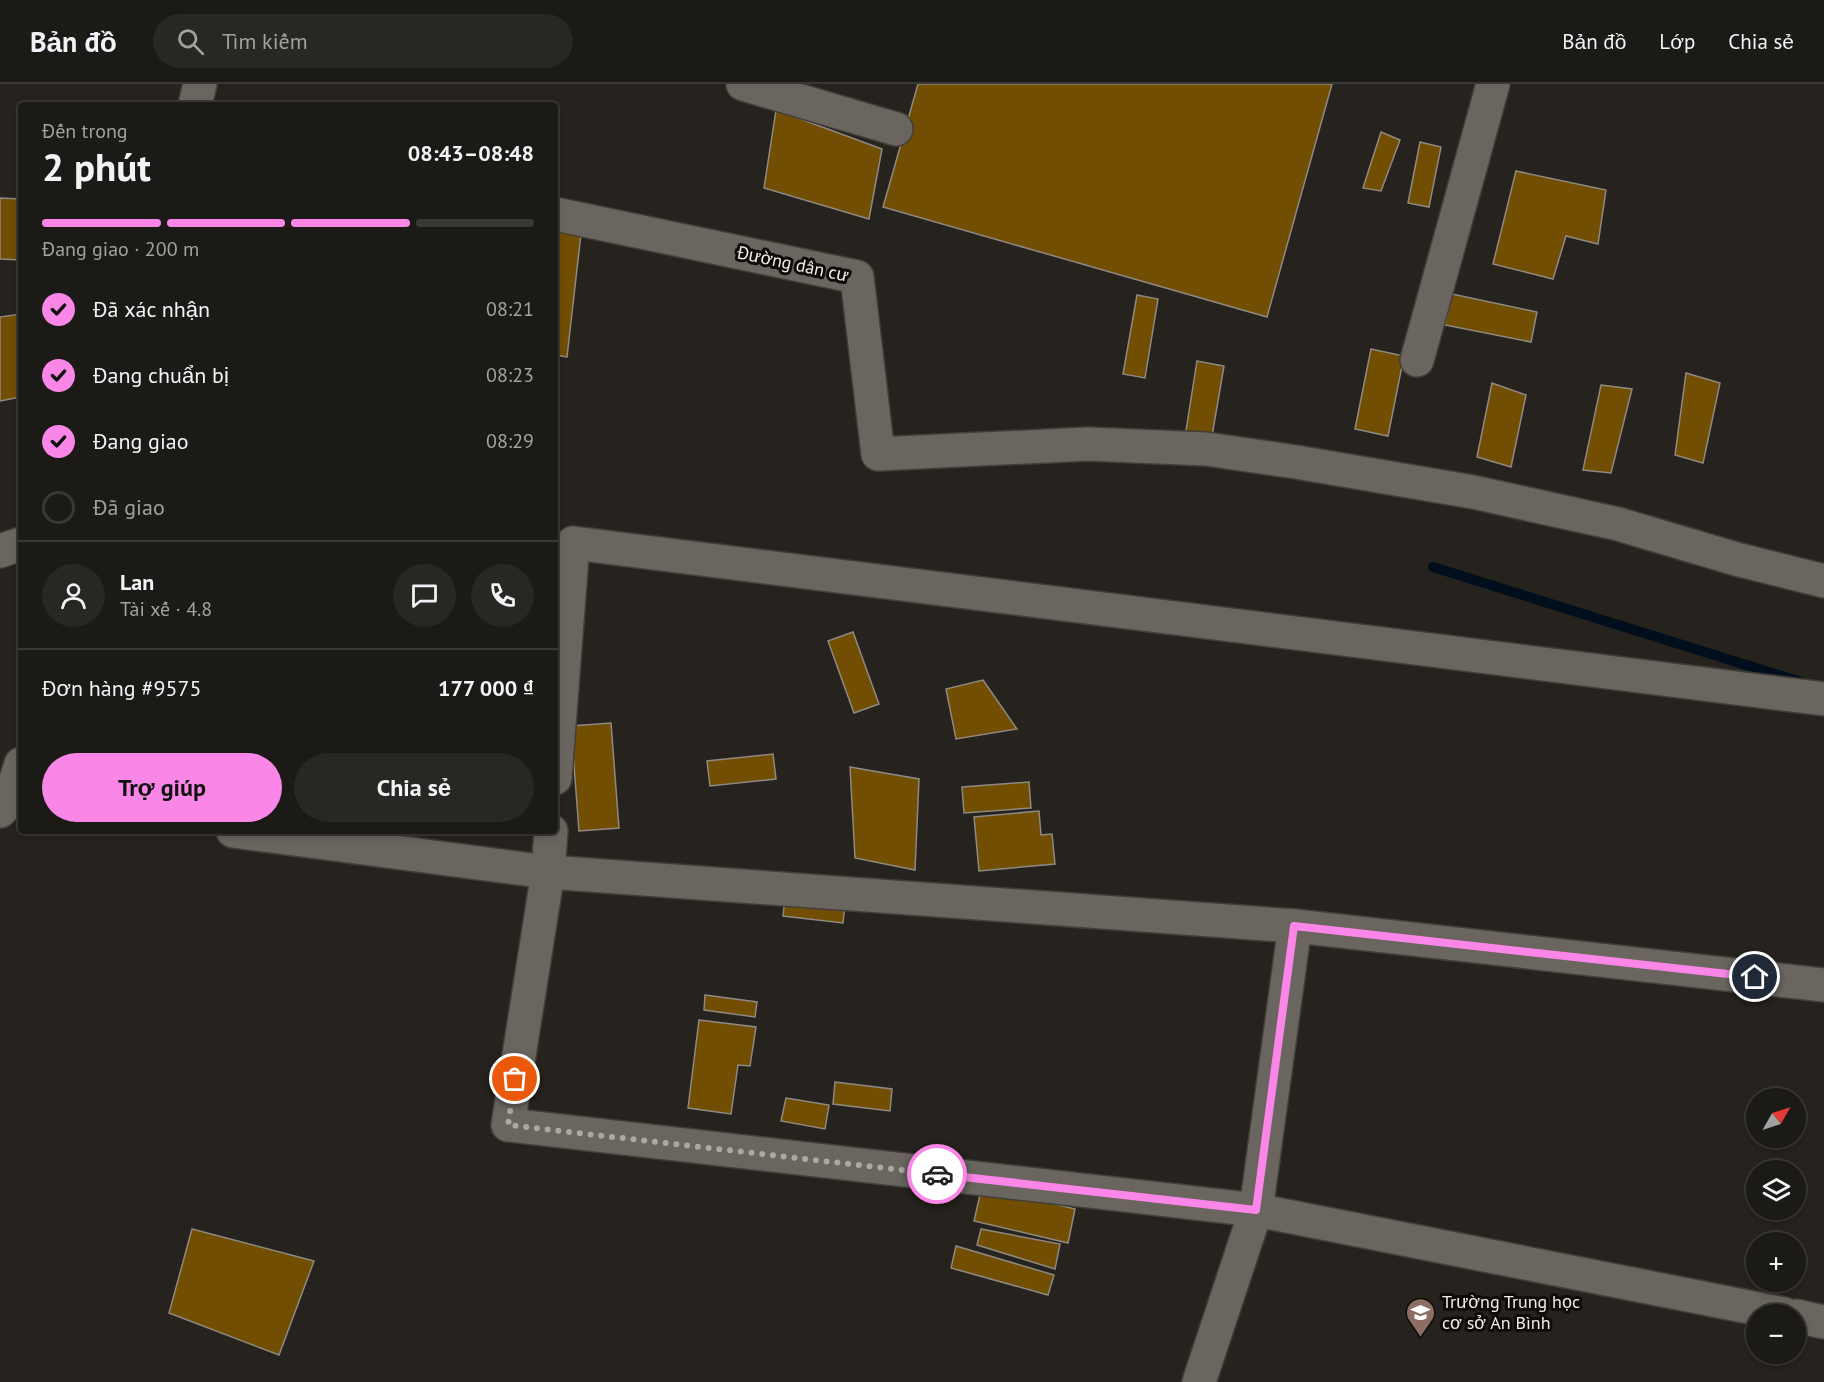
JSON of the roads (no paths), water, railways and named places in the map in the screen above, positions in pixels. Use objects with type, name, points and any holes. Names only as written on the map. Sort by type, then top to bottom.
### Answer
[{"type":"street","points":[[196,102],[200,84]]},
{"type":"street","points":[[743,84],[896,129]]},
{"type":"street","points":[[1417,360],[1493,84]]},
{"type":"street","name":"Đường dân cư","points":[[558,215],[857,277],[878,454],[1088,444],[1217,451],[1473,492],[1618,524],[1824,581]]},
{"type":"street","points":[[558,739],[573,543],[1824,699]]},
{"type":"street","points":[[0,551],[18,545]]},
{"type":"street","points":[[10,806],[18,775]]},
{"type":"street","points":[[256,834],[548,872],[1294,926],[1824,985]]},
{"type":"street","points":[[551,834],[548,872],[508,1125],[1256,1210],[1746,1307]]},
{"type":"street","points":[[1199,1382],[1256,1210],[1294,926]]},
{"type":"street","points":[[1806,1318],[1824,1322]]},
{"type":"waterway","points":[[1433,567],[1801,682]]},
{"type":"place","name":"Trường Trung học cơ sở An Bình","points":[[1421,1338]]}]
